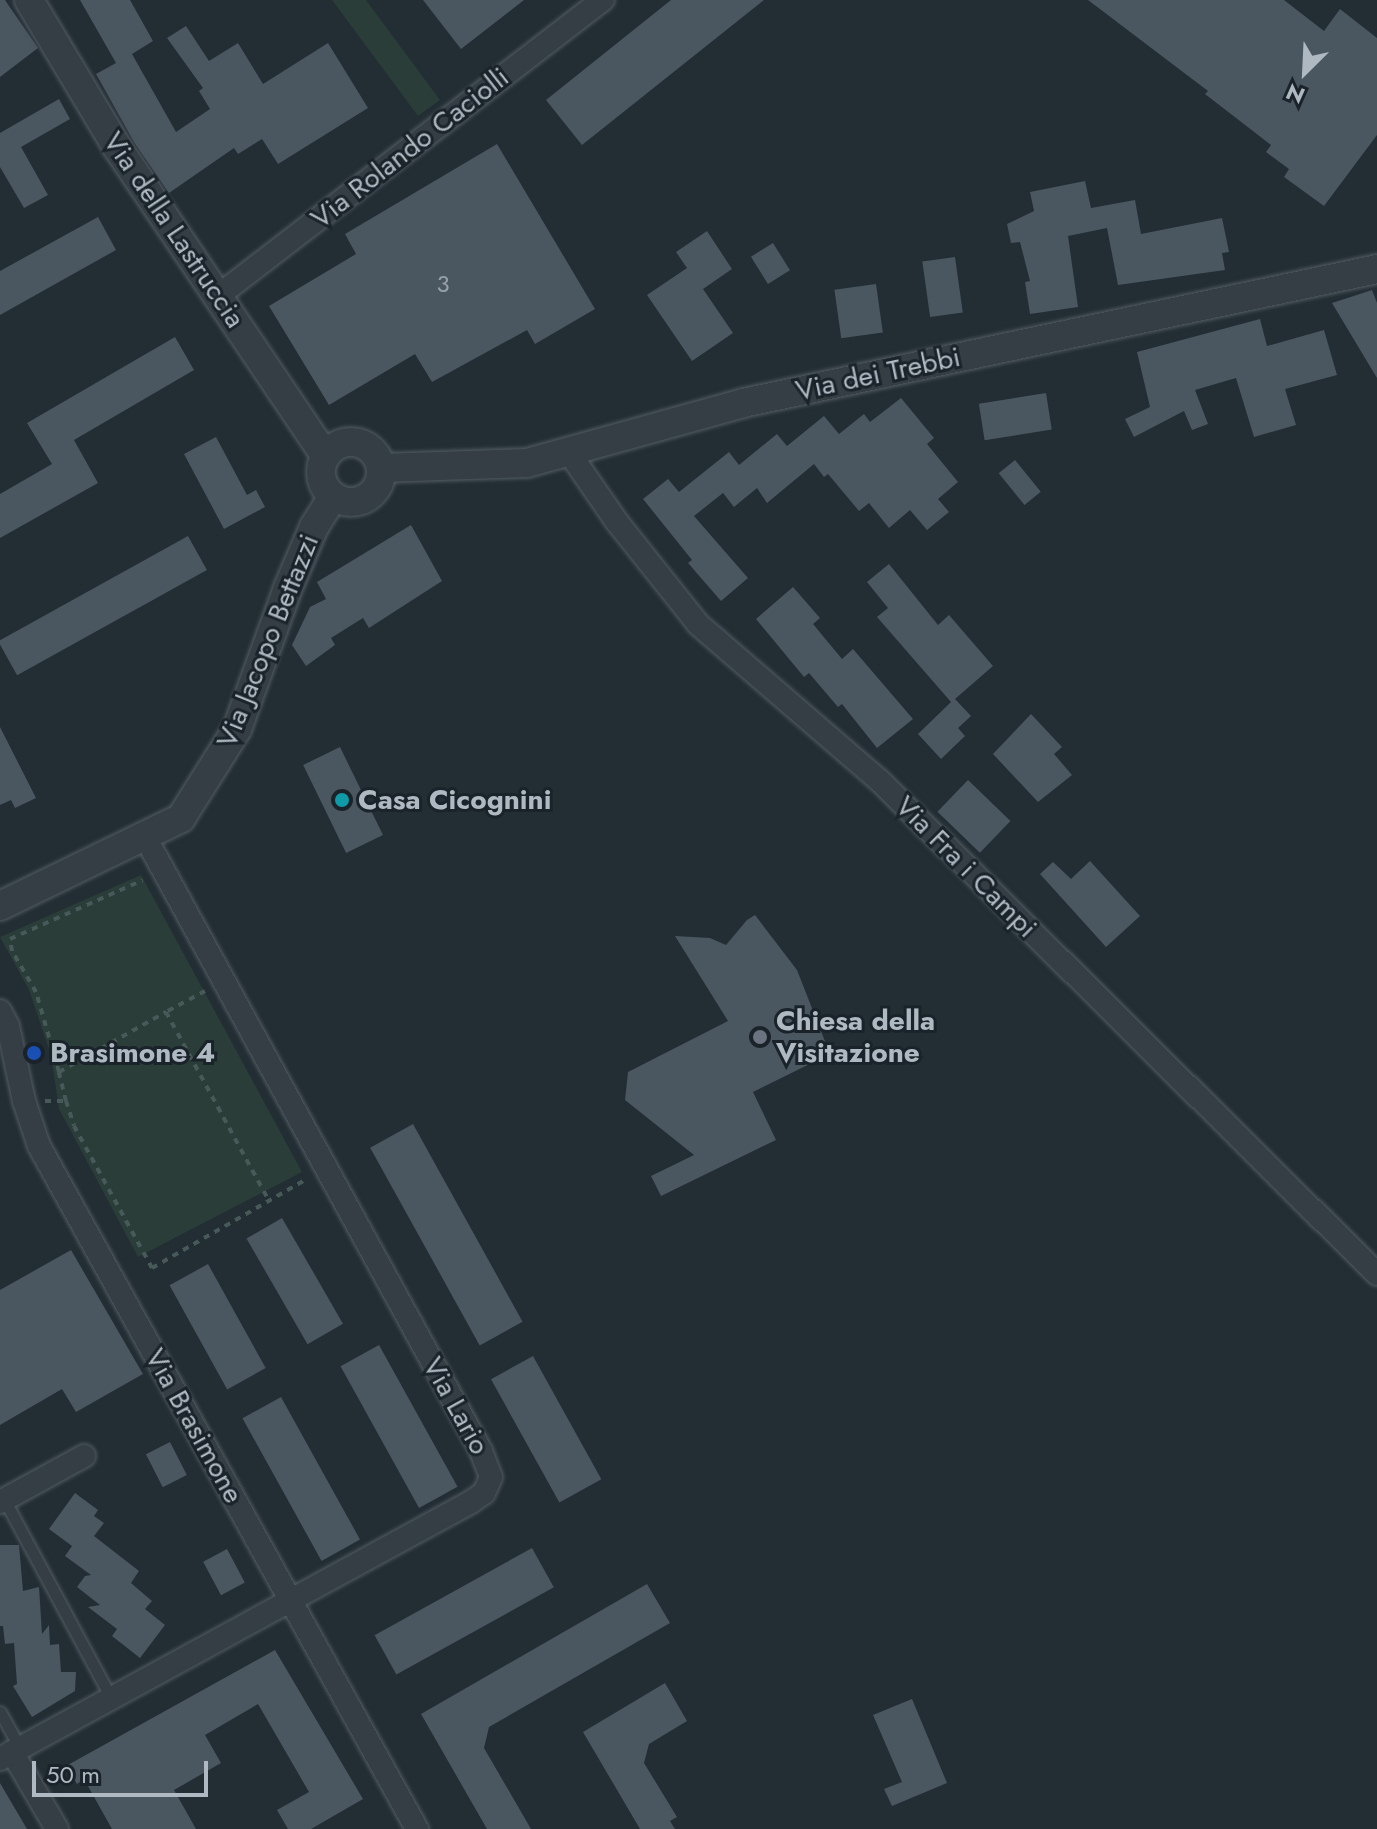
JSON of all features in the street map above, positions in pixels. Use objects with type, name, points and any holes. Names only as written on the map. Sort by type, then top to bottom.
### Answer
[{"type":"street","name":"Via della Lastruccia","points":[[29,0],[117,147],[325,455]]},
{"type":"street","name":"Via Rolando Caciolli","points":[[218,296],[603,0]]},
{"type":"street","name":"Via dei Trebbi","points":[[381,468],[527,463],[743,403],[1377,269]]},
{"type":"street","points":[[357,443],[377,457],[381,468],[380,480],[366,498],[355,502],[333,496],[326,490],[320,473],[325,455],[334,447],[357,443]]},
{"type":"street","name":"Via Fra i Campi","points":[[568,451],[617,522],[698,624],[880,781],[1377,1274]]},
{"type":"street","name":"Via Jacopo Bettazzi","points":[[0,906],[181,818],[237,729],[288,588],[314,527],[333,496]]},
{"type":"street","name":"Via Lario","points":[[11,1753],[471,1502],[484,1493],[491,1477],[481,1451],[144,835]]},
{"type":"street","name":"Via Brasimone","points":[[0,1011],[8,1026],[24,1101],[39,1146],[417,1829]]},
{"type":"street","points":[[2,1500],[84,1456]]},
{"type":"street","points":[[11,1753],[57,1829]]},
{"type":"lane","points":[[2,1500],[111,1698]]},
{"type":"lane","points":[[0,1712],[11,1753]]},
{"type":"path","points":[[152,878],[10,939],[12,951],[40,1002],[74,1126],[152,1268],[268,1199],[327,1169]]},
{"type":"path","points":[[59,1072],[217,984]]},
{"type":"path","points":[[166,1012],[268,1199]]},
{"type":"path","points":[[24,1101],[66,1101]]},
{"type":"green space","points":[[332,0],[366,0],[440,100],[418,116]]},
{"type":"green space","points":[[141,875],[302,1172],[138,1257],[59,1109],[51,1055],[29,990],[0,937]]},
{"type":"building","points":[[0,0],[5,0],[38,48],[0,77]]},
{"type":"building","points":[[80,0],[130,0],[153,41],[132,54],[176,132],[210,109],[199,91],[203,88],[167,38],[186,26],[209,61],[238,43],[263,84],[328,43],[368,108],[278,164],[262,139],[238,154],[234,148],[169,193],[134,142],[96,74],[116,63]]},
{"type":"building","points":[[423,0],[524,0],[461,49]]},
{"type":"building","points":[[671,0],[764,0],[582,145],[546,100]]},
{"type":"building","points":[[1088,0],[1284,0],[1324,31],[1340,9],[1377,38],[1377,135],[1324,206],[1284,177],[1289,169],[1266,152],[1271,145],[1205,94],[1208,91]]},
{"type":"building","points":[[59,99],[70,119],[21,147],[48,195],[24,208],[0,167],[0,133]]},
{"type":"building","points":[[497,144],[595,309],[535,344],[527,330],[432,382],[415,354],[329,405],[269,306],[356,254],[345,234]]},
{"type":"building","points":[[1085,181],[1091,208],[1135,200],[1141,234],[1222,218],[1229,252],[1222,253],[1225,270],[1118,285],[1107,228],[1068,236],[1078,307],[1030,314],[1025,282],[1030,281],[1020,242],[1011,243],[1007,224],[1034,211],[1030,192]]},
{"type":"building","points":[[98,217],[116,250],[0,315],[0,271]]},
{"type":"building","points":[[707,231],[732,269],[703,289],[733,333],[692,361],[647,295],[687,268],[676,252]]},
{"type":"building","points":[[773,243],[790,270],[768,284],[751,257]]},
{"type":"building","points":[[955,257],[963,312],[930,317],[922,262]]},
{"type":"building","points":[[876,284],[883,333],[841,338],[834,290]]},
{"type":"building","points":[[1372,290],[1377,303],[1377,378],[1332,303]]},
{"type":"building","points":[[1260,319],[1267,346],[1324,330],[1337,375],[1285,389],[1296,425],[1254,437],[1236,378],[1195,390],[1208,424],[1192,430],[1184,411],[1134,437],[1125,419],[1150,407],[1137,352]]},
{"type":"building","points":[[175,337],[194,370],[74,440],[98,483],[0,538],[0,494],[52,464],[27,423]]},
{"type":"building","points":[[1046,393],[1052,430],[985,440],[979,404]]},
{"type":"building","points":[[901,398],[934,438],[927,444],[958,482],[938,499],[949,512],[927,530],[910,510],[889,528],[869,503],[859,511],[828,474],[824,477],[814,464],[767,503],[757,488],[734,507],[723,493],[694,516],[748,578],[721,601],[688,563],[692,560],[643,499],[668,479],[679,492],[729,452],[739,465],[777,434],[787,446],[824,416],[839,434],[864,414],[870,422]]},
{"type":"building","points":[[216,437],[247,495],[256,490],[265,507],[224,529],[184,454]]},
{"type":"building","points":[[1015,460],[1041,492],[1024,505],[999,473]]},
{"type":"building","points":[[411,525],[442,581],[369,628],[363,618],[331,638],[335,645],[306,666],[292,645],[310,607],[326,599],[317,582]]},
{"type":"building","points":[[188,536],[207,570],[17,675],[0,640]]},
{"type":"building","points":[[889,564],[938,625],[949,615],[993,666],[955,699],[971,716],[958,728],[965,736],[941,759],[918,734],[951,702],[877,617],[888,608],[867,582]]},
{"type":"building","points":[[793,587],[820,618],[813,624],[842,659],[853,649],[913,719],[877,748],[842,704],[838,707],[809,673],[804,677],[756,619]]},
{"type":"building","points":[[1031,714],[1062,747],[1054,754],[1072,775],[1038,802],[993,754]]},
{"type":"building","points":[[0,727],[36,798],[15,808],[11,800],[0,805]]},
{"type":"building","name":"Casa Cicognini","points":[[340,747],[383,835],[346,853],[303,765]]},
{"type":"building","points":[[968,780],[1010,821],[980,853],[937,812]]},
{"type":"building","points":[[1090,861],[1140,916],[1106,947],[1040,874],[1053,862],[1071,879]]},
{"type":"building","name":"Chiesa della Visitazione","points":[[755,915],[797,970],[830,1054],[753,1092],[776,1140],[661,1196],[651,1176],[694,1155],[625,1100],[628,1072],[728,1021],[675,936],[710,938],[726,945]]},
{"type":"building","points":[[413,1124],[523,1322],[480,1345],[370,1148]]},
{"type":"building","points":[[282,1218],[343,1324],[307,1344],[246,1238]]},
{"type":"building","points":[[71,1250],[143,1374],[76,1412],[62,1389],[0,1425],[0,1290]]},
{"type":"building","points":[[208,1264],[266,1368],[227,1389],[170,1285]]},
{"type":"building","points":[[379,1345],[458,1487],[419,1508],[341,1366]]},
{"type":"building","points":[[533,1356],[601,1479],[559,1503],[491,1379]]},
{"type":"building","points":[[281,1397],[360,1540],[322,1561],[243,1418]]},
{"type":"building","points":[[170,1442],[187,1475],[163,1487],[146,1454]]},
{"type":"building","points":[[75,1493],[98,1510],[94,1516],[104,1523],[94,1536],[139,1571],[131,1583],[152,1601],[145,1609],[165,1625],[140,1658],[112,1636],[117,1629],[88,1607],[100,1605],[77,1587],[85,1576],[91,1575],[65,1556],[72,1546],[49,1529]]},
{"type":"building","points":[[0,1545],[19,1545],[23,1591],[39,1587],[42,1634],[49,1625],[50,1645],[59,1644],[61,1672],[76,1672],[75,1691],[32,1717],[13,1686],[17,1684],[14,1643],[5,1644],[3,1626],[0,1626]]},
{"type":"building","points":[[532,1548],[554,1587],[396,1675],[375,1635]]},
{"type":"building","points":[[227,1549],[245,1583],[221,1595],[203,1562]]},
{"type":"building","points":[[647,1584],[670,1623],[489,1727],[484,1748],[531,1829],[487,1829],[421,1714]]},
{"type":"building","points":[[275,1650],[363,1799],[311,1829],[288,1829],[277,1810],[309,1792],[258,1704],[205,1735],[221,1763],[174,1790],[196,1829],[112,1829],[84,1779],[77,1784],[66,1766]]},
{"type":"building","points":[[665,1683],[687,1721],[649,1744],[644,1763],[677,1817],[670,1821],[675,1829],[640,1829],[583,1732]]},
{"type":"building","points":[[912,1699],[947,1783],[892,1806],[884,1789],[902,1782],[873,1715]]},
{"type":"building","points":[[0,1783],[27,1829],[0,1829]]},
{"type":"place","name":"Casa Cicognini","points":[[342,800]]},
{"type":"place","name":"Chiesa della Visitazione","points":[[760,1037]]},
{"type":"place","name":"Brasimone 4","points":[[34,1053]]}]
